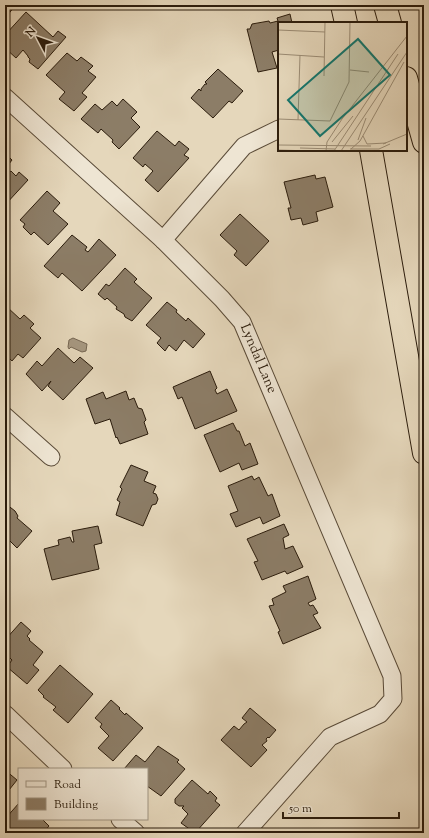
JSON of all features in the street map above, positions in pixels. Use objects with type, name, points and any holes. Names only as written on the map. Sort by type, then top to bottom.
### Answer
[{"type":"highway","points":[[342,5],[346,22]]},
{"type":"highway","points":[[385,5],[390,22]]},
{"type":"highway","points":[[407,82],[424,142]]},
{"type":"highway","points":[[371,151],[424,453]]},
{"type":"street","name":"Lyndal Lane","points":[[5,97],[163,240],[222,299],[242,322],[392,676],[393,699],[380,714],[330,737],[245,833]]},
{"type":"street","points":[[163,240],[244,146],[278,129]]},
{"type":"street","points":[[5,416],[51,457]]},
{"type":"street","points":[[5,714],[62,768]]},
{"type":"street","points":[[121,820],[136,833]]},
{"type":"shaded area","points":[[73,338],[87,344],[86,351],[82,352],[71,347],[69,349],[69,340]]},
{"type":"building","points":[[5,5],[16,5],[5,18]]},
{"type":"building","points":[[26,12],[53,37],[58,31],[66,37],[38,69],[29,62],[30,59],[23,50],[16,58],[5,48],[5,35]]},
{"type":"building","points":[[290,14],[292,22],[278,22],[278,50],[272,52],[277,68],[258,72],[247,29],[250,29],[252,24],[278,21],[277,18]]},
{"type":"building","points":[[67,53],[77,61],[81,57],[93,66],[88,71],[96,77],[82,93],[87,97],[74,111],[59,99],[65,92],[46,75]]},
{"type":"building","points":[[218,69],[243,91],[232,103],[229,101],[213,118],[191,98],[199,89],[201,91],[205,84],[207,84],[205,82]]},
{"type":"building","points":[[123,99],[137,112],[131,118],[140,127],[119,149],[112,142],[113,140],[101,129],[98,133],[81,119],[95,104],[102,110],[112,101],[117,106]]},
{"type":"building","points":[[157,131],[175,146],[179,141],[189,149],[184,155],[189,158],[158,192],[145,180],[153,171],[145,164],[143,167],[133,158]]},
{"type":"building","points":[[5,153],[12,160],[5,169]]},
{"type":"building","points":[[5,170],[8,173],[11,171],[16,176],[19,172],[28,180],[5,205]]},
{"type":"building","points":[[315,175],[316,179],[325,177],[333,207],[316,212],[318,221],[303,225],[301,218],[291,220],[288,208],[291,208],[284,182]]},
{"type":"building","points":[[47,191],[60,203],[53,211],[68,224],[48,245],[34,232],[31,235],[23,227],[25,224],[20,220]]},
{"type":"building","points":[[240,214],[269,241],[246,266],[234,255],[237,251],[220,235]]},
{"type":"building","points":[[72,235],[87,247],[85,250],[88,252],[99,239],[116,255],[82,291],[62,273],[58,278],[44,266]]},
{"type":"building","points":[[125,268],[137,279],[134,282],[152,298],[132,321],[116,309],[117,307],[107,298],[105,300],[98,294],[106,284],[109,286]]},
{"type":"building","points":[[167,302],[177,310],[176,312],[186,321],[188,318],[205,334],[193,348],[184,340],[176,351],[169,345],[165,351],[157,343],[161,338],[146,325]]},
{"type":"building","points":[[7,307],[20,319],[24,315],[34,324],[30,328],[41,338],[23,358],[18,354],[12,361],[5,354],[5,310]]},
{"type":"building","points":[[58,348],[74,363],[80,357],[93,368],[63,400],[48,386],[51,381],[42,391],[26,374],[37,361],[42,366]]},
{"type":"building","points":[[210,371],[217,388],[215,390],[217,394],[227,389],[237,411],[195,429],[182,397],[178,399],[173,387]]},
{"type":"building","points":[[126,391],[129,400],[134,398],[138,408],[142,409],[146,420],[144,422],[148,434],[120,444],[117,437],[116,438],[110,419],[95,424],[86,399],[103,392],[106,399]]},
{"type":"building","points":[[233,423],[237,431],[239,431],[245,446],[250,443],[258,464],[242,470],[239,463],[220,472],[204,435]]},
{"type":"building","points":[[131,465],[148,472],[144,481],[156,486],[153,493],[156,494],[158,499],[156,504],[152,505],[143,526],[116,515],[120,502],[117,500],[122,489],[120,487]]},
{"type":"building","points":[[252,476],[254,480],[259,477],[268,496],[272,494],[280,516],[263,524],[260,517],[236,527],[230,514],[238,511],[228,486]]},
{"type":"building","points":[[5,493],[10,498],[5,503]]},
{"type":"building","points":[[6,504],[15,511],[18,516],[17,518],[32,531],[17,548],[5,536]]},
{"type":"building","points":[[284,524],[289,535],[283,538],[285,549],[293,546],[303,567],[287,574],[285,571],[262,580],[254,562],[258,561],[247,539]]},
{"type":"building","points":[[98,526],[102,543],[94,545],[99,569],[52,580],[44,549],[59,545],[58,540],[70,537],[72,542],[74,542],[72,531]]},
{"type":"building","points":[[308,576],[316,599],[308,603],[310,606],[313,605],[318,613],[313,615],[321,628],[283,644],[278,632],[280,631],[269,606],[274,605],[272,599],[286,592],[283,586]]},
{"type":"building","points":[[21,622],[31,631],[27,636],[30,639],[29,640],[43,652],[33,665],[39,670],[27,684],[7,667],[12,660],[5,653],[5,640]]},
{"type":"building","points":[[60,665],[93,694],[68,723],[53,710],[56,707],[43,697],[44,696],[38,690]]},
{"type":"building","points":[[111,700],[125,715],[126,713],[143,728],[113,761],[98,748],[109,736],[100,727],[102,724],[95,718]]},
{"type":"building","points":[[250,708],[276,730],[262,745],[267,750],[251,767],[221,740],[234,726],[239,730],[247,722],[242,718]]},
{"type":"building","points":[[158,746],[179,760],[177,762],[185,769],[161,796],[148,787],[148,768],[125,768],[136,755],[145,762]]},
{"type":"building","points":[[5,770],[17,780],[5,795]]},
{"type":"building","points":[[192,780],[208,794],[210,791],[217,798],[215,801],[220,805],[195,833],[181,823],[188,814],[182,808],[184,806],[179,806],[175,803],[175,799]]},
{"type":"building","points":[[18,804],[18,820],[43,820],[49,826],[43,833],[5,833],[5,819]]},
{"type":"building","points":[[72,828],[77,833],[67,833]]}]
